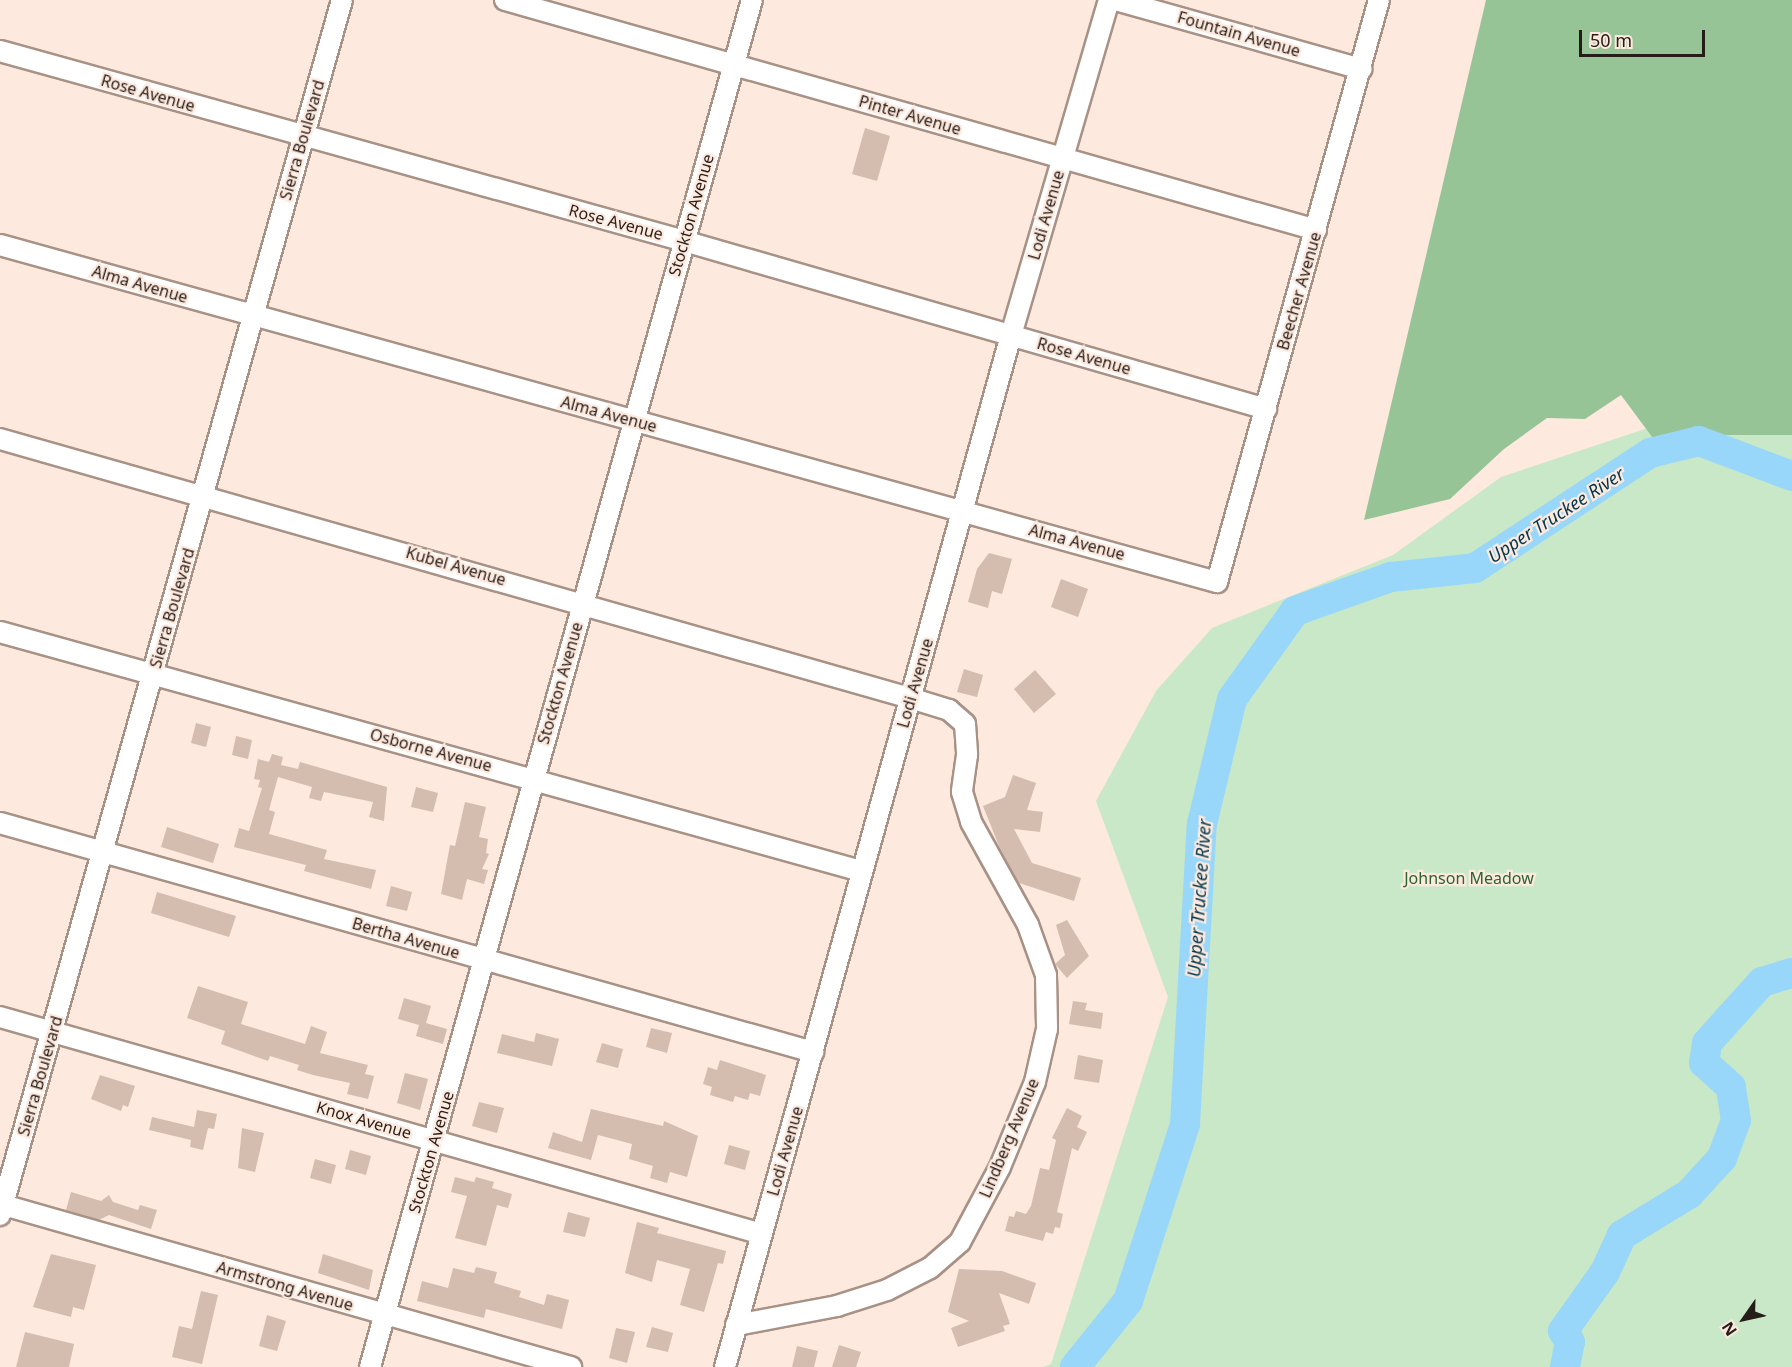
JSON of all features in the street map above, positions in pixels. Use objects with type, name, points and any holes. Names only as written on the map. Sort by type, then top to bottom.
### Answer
[{"type":"street","name":"Sierra Boulevard","points":[[1,1208],[105,852],[342,0]]},
{"type":"street","name":"Pinter Avenue","points":[[505,0],[1316,230]]},
{"type":"street","name":"Stockton Avenue","points":[[370,1367],[436,1141],[533,778],[752,0]]},
{"type":"street","name":"Lodi Avenue","points":[[725,1367],[1011,335],[1109,0]]},
{"type":"street","name":"Fountain Avenue","points":[[1116,0],[1361,69]]},
{"type":"street","name":"Beecher Avenue","points":[[1217,582],[1379,0]]},
{"type":"street","name":"Rose Avenue","points":[[0,51],[684,241],[1266,409]]},
{"type":"street","name":"Alma Avenue","points":[[0,245],[1217,582]]},
{"type":"street","name":"Kubel Avenue","points":[[0,439],[583,602],[910,699]]},
{"type":"street","name":"Osborne Avenue","points":[[0,632],[533,778],[861,871]]},
{"type":"street","name":"Lindberg Avenue","points":[[736,1325],[837,1306],[887,1290],[930,1268],[960,1242],[1000,1167],[1035,1082],[1047,1029],[1046,975],[1028,925],[971,822],[963,792],[967,755],[965,724],[949,710],[910,699]]},
{"type":"street","name":"Bertha Avenue","points":[[0,823],[813,1052]]},
{"type":"street","name":"Knox Avenue","points":[[0,1017],[762,1234]]},
{"type":"street","name":"Armstrong Avenue","points":[[1,1208],[571,1367]]},
{"type":"green space","points":[[1486,0],[1792,0],[1792,435],[1721,435],[1661,449],[1621,395],[1585,419],[1547,418],[1504,449],[1450,499],[1364,520]]},
{"type":"green space","name":"Johnson Meadow","points":[[1792,380],[1792,1367],[1043,1367],[1051,1364],[1168,997],[1096,801],[1156,691],[1212,628],[1393,555],[1501,477]]},
{"type":"building","points":[[865,128],[890,136],[877,181],[852,174]]},
{"type":"building","points":[[989,553],[1012,559],[1002,594],[992,591],[988,608],[968,602],[977,569]]},
{"type":"building","points":[[1061,579],[1088,589],[1078,617],[1051,607]]},
{"type":"building","points":[[964,669],[983,675],[977,697],[957,692]]},
{"type":"building","points":[[1035,670],[1056,694],[1034,713],[1014,689]]},
{"type":"building","points":[[196,723],[211,727],[206,747],[191,743]]},
{"type":"building","points":[[236,736],[252,740],[248,759],[232,755]]},
{"type":"building","points":[[272,754],[283,757],[281,765],[298,769],[300,762],[387,787],[384,821],[369,817],[373,802],[324,792],[321,801],[309,798],[312,787],[278,777],[269,810],[275,812],[269,834],[327,850],[324,859],[376,870],[371,889],[304,871],[306,865],[234,847],[239,828],[249,831],[262,788],[258,787],[260,780],[254,779],[258,759],[269,762]]},
{"type":"building","points":[[1013,775],[1036,783],[1027,810],[1043,812],[1040,832],[1014,829],[1032,863],[1081,878],[1074,901],[1019,883],[999,846],[983,806],[1005,797]]},
{"type":"building","points":[[416,787],[438,793],[433,812],[411,807]]},
{"type":"building","points":[[465,802],[486,807],[479,837],[488,839],[486,853],[489,854],[482,869],[488,870],[484,884],[467,879],[462,900],[441,894],[450,845],[455,846]]},
{"type":"building","points":[[167,827],[219,844],[213,863],[161,847]]},
{"type":"building","points":[[391,886],[412,892],[407,911],[386,906]]},
{"type":"building","points":[[157,892],[236,916],[229,937],[151,913]]},
{"type":"building","points":[[1067,920],[1089,956],[1067,978],[1055,964],[1065,955],[1056,925]]},
{"type":"building","points":[[198,986],[248,1002],[241,1024],[305,1044],[311,1026],[327,1032],[320,1053],[368,1065],[365,1074],[374,1076],[368,1099],[347,1094],[350,1083],[313,1075],[297,1070],[299,1065],[270,1056],[268,1061],[221,1044],[225,1031],[187,1018]]},
{"type":"building","points":[[404,998],[431,1006],[426,1023],[447,1029],[443,1044],[416,1036],[419,1025],[398,1019]]},
{"type":"building","points":[[1073,1001],[1087,1003],[1085,1010],[1103,1013],[1101,1029],[1069,1024]]},
{"type":"building","points":[[651,1028],[672,1033],[667,1053],[646,1047]]},
{"type":"building","points":[[536,1033],[559,1039],[552,1066],[497,1053],[502,1034],[534,1042]]},
{"type":"building","points":[[602,1043],[623,1049],[618,1068],[596,1062]]},
{"type":"building","points":[[1078,1055],[1103,1060],[1099,1083],[1074,1079]]},
{"type":"building","points":[[720,1060],[766,1075],[760,1096],[750,1093],[748,1100],[735,1096],[733,1102],[710,1095],[712,1087],[703,1084],[708,1067],[717,1070]]},
{"type":"building","points":[[405,1073],[428,1079],[420,1110],[397,1103]]},
{"type":"building","points":[[100,1075],[135,1086],[128,1107],[123,1105],[121,1111],[91,1099]]},
{"type":"building","points":[[479,1102],[504,1108],[497,1133],[472,1126]]},
{"type":"building","points":[[1067,1108],[1082,1116],[1077,1127],[1087,1132],[1078,1151],[1072,1148],[1057,1212],[1063,1214],[1060,1228],[1055,1227],[1053,1234],[1046,1232],[1043,1241],[1005,1231],[1009,1216],[1014,1217],[1016,1211],[1026,1214],[1031,1206],[1040,1168],[1049,1170],[1056,1140],[1052,1138]]},
{"type":"building","points":[[591,1109],[663,1126],[664,1121],[698,1136],[687,1177],[670,1172],[667,1183],[650,1178],[653,1166],[629,1159],[632,1144],[598,1135],[591,1160],[548,1148],[553,1132],[582,1142]]},
{"type":"building","points":[[197,1110],[217,1114],[214,1129],[208,1128],[203,1150],[190,1147],[191,1140],[149,1130],[152,1117],[194,1127]]},
{"type":"building","points":[[242,1128],[264,1133],[255,1172],[238,1168]]},
{"type":"building","points":[[729,1145],[750,1151],[745,1170],[724,1164]]},
{"type":"building","points":[[350,1150],[371,1156],[366,1175],[345,1169]]},
{"type":"building","points":[[315,1159],[336,1165],[331,1184],[310,1178]]},
{"type":"building","points":[[455,1177],[474,1182],[476,1177],[494,1182],[492,1188],[512,1194],[508,1208],[497,1205],[486,1246],[455,1238],[467,1196],[451,1192]]},
{"type":"building","points":[[71,1192],[101,1201],[109,1195],[113,1202],[138,1210],[140,1205],[157,1210],[151,1229],[109,1215],[99,1220],[66,1210]]},
{"type":"building","points":[[568,1212],[590,1218],[585,1237],[563,1232]]},
{"type":"building","points":[[637,1222],[659,1228],[657,1233],[726,1251],[723,1264],[718,1263],[704,1312],[680,1305],[690,1269],[657,1260],[652,1282],[625,1273]]},
{"type":"building","points":[[51,1254],[96,1265],[84,1310],[73,1307],[71,1317],[33,1307]]},
{"type":"building","points":[[323,1254],[373,1270],[369,1290],[318,1273]]},
{"type":"building","points":[[476,1267],[497,1272],[494,1283],[521,1291],[519,1297],[544,1305],[547,1294],[569,1300],[562,1329],[486,1309],[484,1318],[417,1301],[422,1281],[448,1288],[453,1268],[474,1273]]},
{"type":"building","points":[[959,1269],[1002,1271],[1036,1283],[1029,1304],[999,1293],[1010,1324],[1003,1326],[1005,1331],[958,1347],[951,1328],[969,1321],[948,1312]]},
{"type":"building","points":[[201,1291],[218,1295],[202,1364],[172,1357],[179,1326],[192,1329]]},
{"type":"building","points":[[267,1315],[286,1321],[277,1351],[259,1346]]},
{"type":"building","points":[[652,1327],[673,1333],[668,1352],[646,1347]]},
{"type":"building","points":[[616,1328],[635,1332],[627,1363],[609,1358]]},
{"type":"building","points":[[25,1332],[74,1344],[69,1367],[16,1367]]},
{"type":"building","points":[[839,1345],[861,1352],[856,1367],[832,1367]]},
{"type":"building","points":[[797,1346],[818,1351],[814,1367],[792,1367]]},
{"type":"waterway","name":"Upper Truckee River","points":[[1075,1367],[1128,1301],[1185,1124],[1202,824],[1232,699],[1295,611],[1391,577],[1475,568],[1650,453],[1699,441],[1792,476]]},
{"type":"waterway","name":"Upper Truckee River","points":[[1565,1367],[1570,1342],[1563,1331],[1605,1272],[1622,1235],[1689,1194],[1722,1158],[1736,1120],[1731,1087],[1704,1063],[1707,1043],[1762,982],[1792,973]]}]
